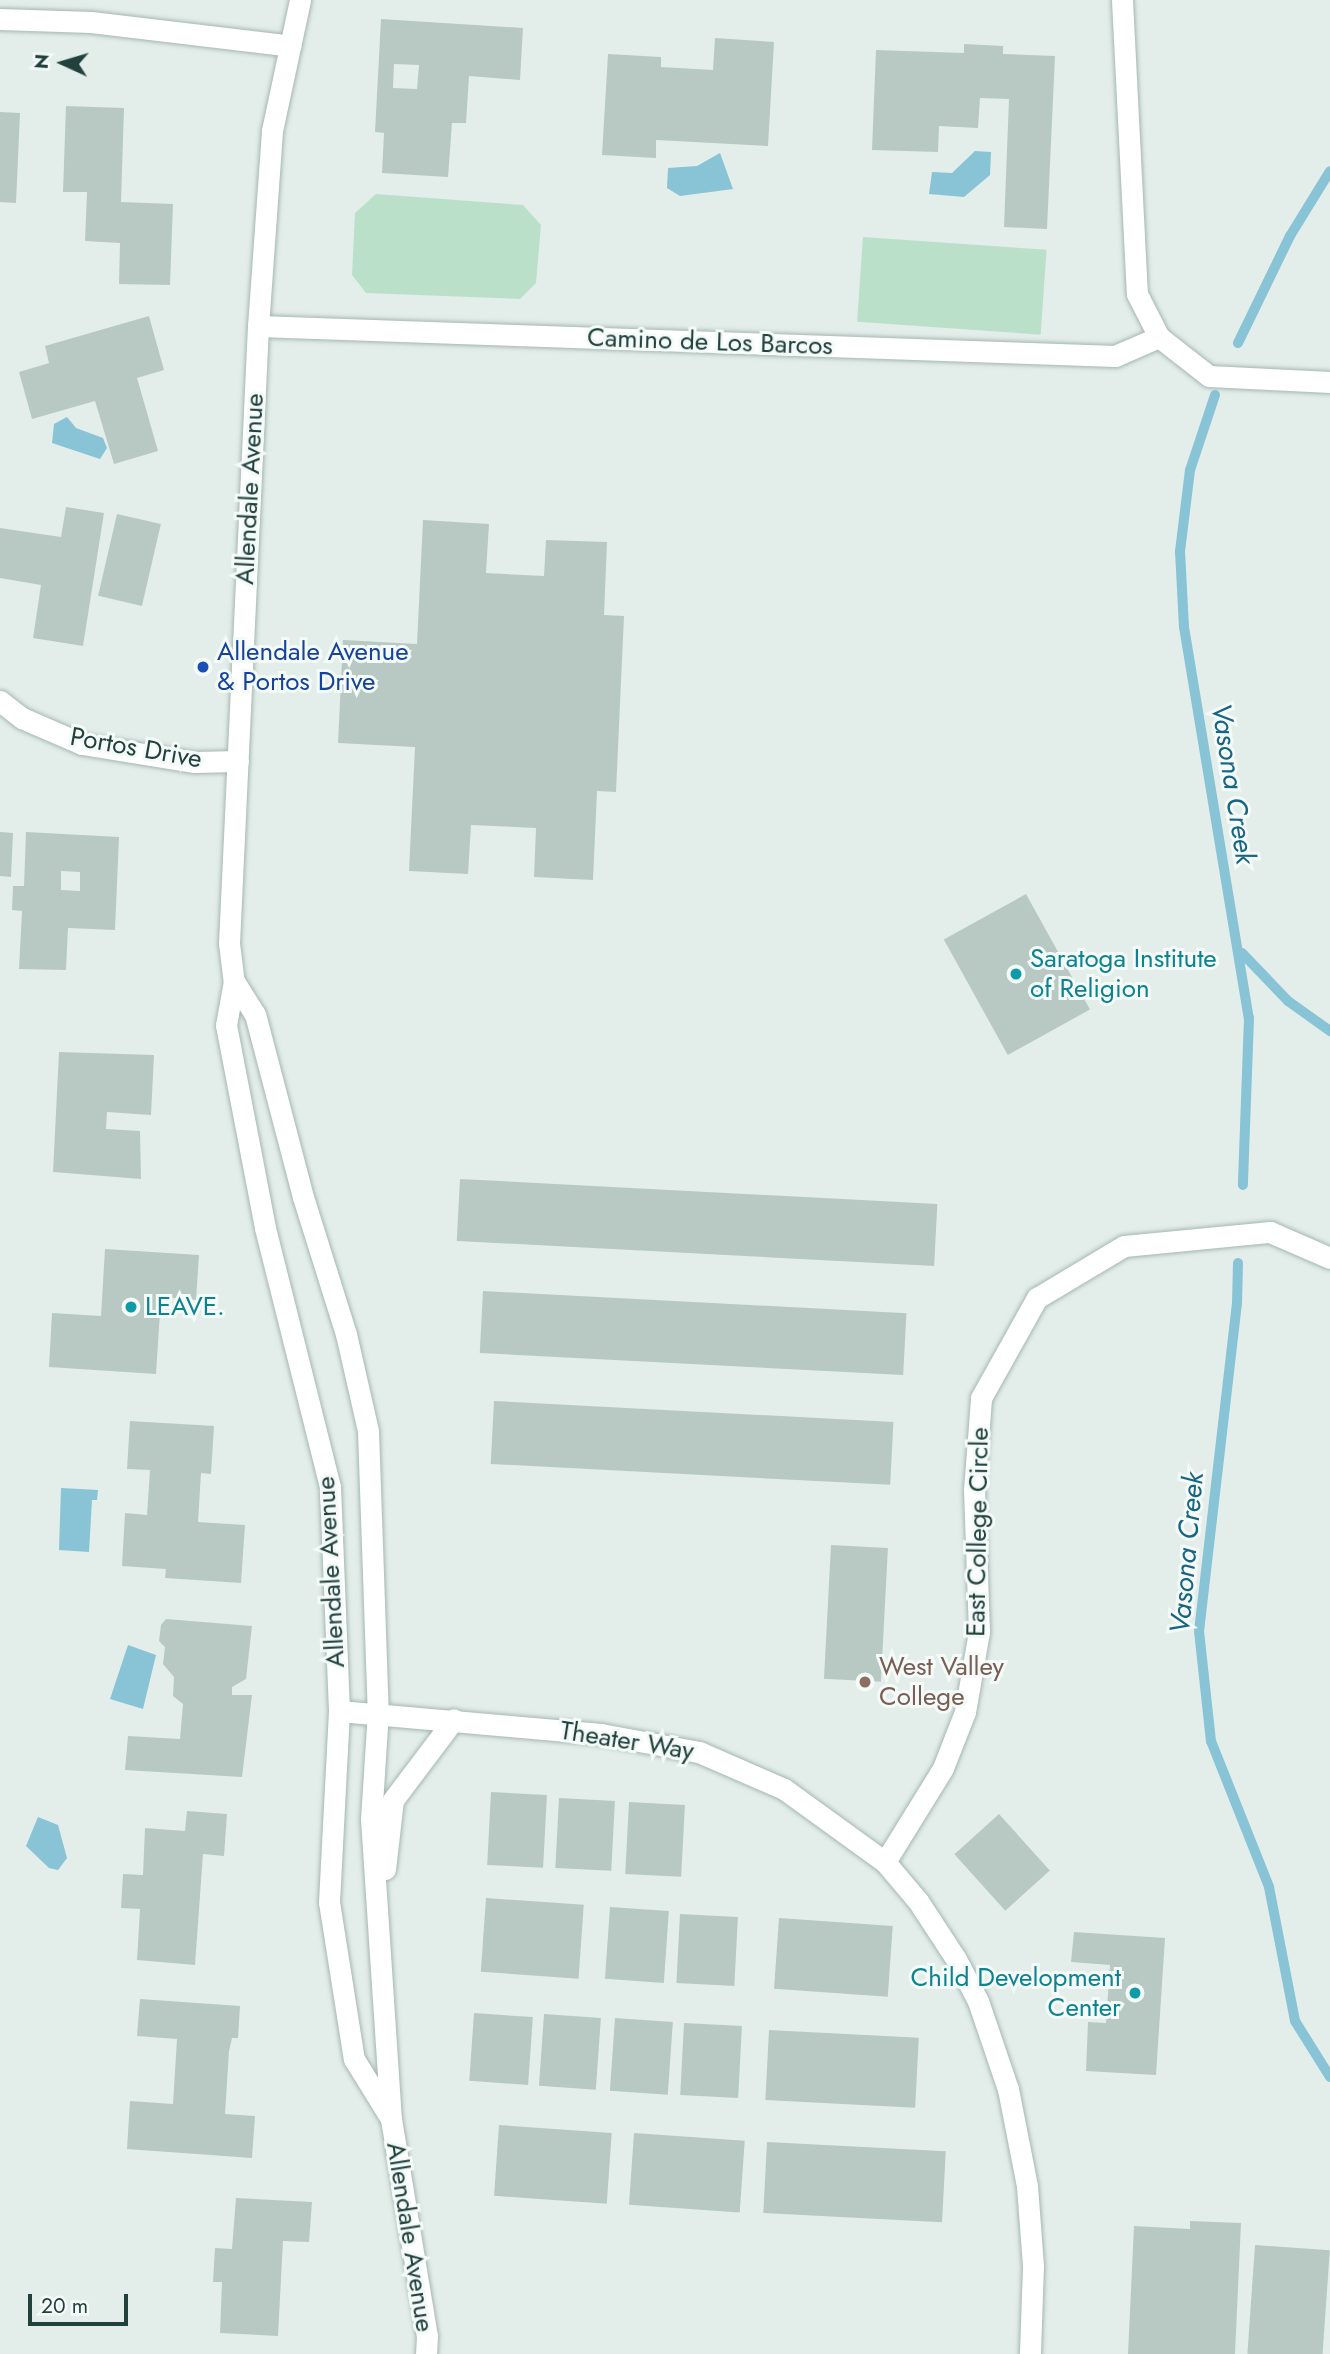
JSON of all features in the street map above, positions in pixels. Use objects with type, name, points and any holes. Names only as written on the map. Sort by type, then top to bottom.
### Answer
[{"type":"street","name":"Allendale Avenue","points":[[300,0],[272,131],[258,326],[229,943],[234,981],[226,1025],[265,1228],[330,1487],[339,1711],[329,1902],[354,2059],[391,2119]]},
{"type":"street","points":[[1122,0],[1137,294],[1159,337],[1209,376],[1330,383]]},
{"type":"street","points":[[0,19],[91,22],[290,46]]},
{"type":"street","name":"Camino de Los Barcos","points":[[258,326],[1115,356],[1159,337]]},
{"type":"street","name":"Portos Drive","points":[[0,701],[22,718],[82,744],[195,762],[238,761]]},
{"type":"street","name":"Allendale Avenue","points":[[234,981],[255,1014],[303,1197],[346,1334],[368,1431],[378,1711],[371,1819],[380,1917],[391,2119],[427,2336],[426,2354]]},
{"type":"street","name":"East College Circle","points":[[885,1861],[943,1768],[968,1699],[979,1632],[974,1490],[981,1398],[1037,1297],[1124,1247],[1270,1232],[1330,1258]]},
{"type":"street","name":"Theater Way","points":[[339,1711],[378,1711],[601,1734],[699,1752],[784,1789],[885,1861],[918,1901],[956,1959],[978,2001],[1008,2089],[1027,2186],[1033,2266],[1030,2354]]},
{"type":"street","points":[[380,1917],[393,1800],[454,1719]]},
{"type":"green space","points":[[376,194],[523,205],[541,225],[536,283],[520,299],[366,293],[352,275],[355,213]]},
{"type":"green space","points":[[863,237],[1047,250],[1041,335],[857,322]]},
{"type":"water","points":[[975,151],[991,152],[990,175],[964,197],[929,194],[932,172],[952,173]]},
{"type":"water","points":[[720,153],[733,189],[680,196],[667,188],[668,168],[697,166]]},
{"type":"water","points":[[67,417],[76,428],[103,438],[107,448],[100,459],[52,443],[54,424]]},
{"type":"water","points":[[61,1488],[98,1490],[97,1500],[92,1500],[89,1552],[59,1550]]},
{"type":"water","points":[[128,1645],[156,1655],[143,1709],[110,1699]]},
{"type":"water","points":[[38,1817],[58,1825],[67,1858],[58,1870],[49,1868],[26,1846]]},
{"type":"building","points":[[381,19],[523,28],[520,80],[469,76],[466,123],[452,123],[448,177],[382,173],[384,133],[375,132]],"holes":[[[394,64],[419,65],[417,89],[393,88]]]},
{"type":"building","points":[[715,38],[774,42],[768,146],[656,140],[656,158],[602,155],[608,54],[661,57],[661,67],[713,70]]},
{"type":"building","points":[[964,44],[1003,46],[1003,54],[1055,56],[1047,229],[1004,227],[1009,99],[980,98],[978,128],[939,126],[938,152],[872,150],[876,50],[964,53]]},
{"type":"building","points":[[66,106],[124,108],[121,202],[173,204],[170,285],[119,284],[120,243],[85,241],[87,192],[63,192]]},
{"type":"building","points":[[0,112],[20,113],[16,203],[0,202]]},
{"type":"building","points":[[149,316],[164,370],[137,378],[158,451],[114,464],[95,401],[32,419],[19,372],[49,363],[45,346]]},
{"type":"building","points":[[66,507],[104,513],[83,646],[33,638],[41,585],[0,578],[0,528],[61,537]]},
{"type":"building","points":[[117,514],[161,524],[142,606],[98,596]]},
{"type":"building","points":[[423,520],[489,524],[486,573],[544,576],[546,540],[607,542],[604,615],[624,616],[616,792],[597,791],[593,880],[534,877],[536,828],[471,825],[468,874],[409,871],[415,747],[338,743],[343,640],[417,644]]},
{"type":"building","points":[[0,832],[13,833],[11,877],[0,876]]},
{"type":"building","points":[[26,832],[119,837],[115,930],[68,928],[66,970],[19,969],[22,911],[12,910],[13,886],[24,886]],"holes":[[[61,871],[80,872],[80,891],[61,890]]]},
{"type":"building","name":"Saratoga Institute of Religion","points":[[1026,894],[1090,1009],[1008,1055],[944,940]]},
{"type":"building","points":[[59,1052],[154,1055],[151,1115],[107,1112],[106,1129],[140,1131],[141,1179],[53,1172]]},
{"type":"building","points":[[460,1179],[937,1204],[934,1266],[457,1241]]},
{"type":"building","name":"LEAVE.","points":[[105,1249],[199,1255],[196,1300],[161,1297],[156,1374],[49,1367],[52,1313],[101,1316]]},
{"type":"building","points":[[483,1291],[906,1313],[903,1375],[480,1353]]},
{"type":"building","points":[[494,1401],[893,1422],[890,1485],[491,1464]]},
{"type":"building","points":[[130,1421],[214,1426],[211,1474],[201,1473],[198,1522],[245,1525],[241,1583],[165,1578],[166,1569],[122,1566],[125,1513],[147,1515],[150,1470],[127,1469]]},
{"type":"building","points":[[831,1545],[888,1548],[881,1682],[824,1679]]},
{"type":"building","points":[[166,1619],[252,1626],[246,1679],[232,1687],[232,1695],[252,1695],[242,1777],[125,1770],[128,1736],[180,1739],[183,1704],[173,1696],[174,1677],[163,1664],[165,1647],[159,1641],[161,1625]]},
{"type":"building","points":[[491,1792],[547,1795],[543,1868],[487,1865]]},
{"type":"building","points":[[559,1798],[615,1801],[611,1871],[555,1868]]},
{"type":"building","points":[[629,1802],[685,1805],[681,1877],[625,1874]]},
{"type":"building","points":[[187,1811],[227,1814],[224,1856],[203,1854],[195,1965],[137,1960],[140,1909],[121,1908],[123,1874],[143,1875],[145,1828],[185,1831]]},
{"type":"building","points":[[999,1814],[1050,1870],[1005,1911],[954,1854]]},
{"type":"building","points":[[486,1898],[584,1905],[579,1979],[481,1972]]},
{"type":"building","points":[[610,1907],[669,1911],[664,1983],[605,1979]]},
{"type":"building","points":[[680,1914],[738,1917],[734,1986],[676,1983]]},
{"type":"building","points":[[779,1918],[893,1926],[888,1997],[774,1989]]},
{"type":"building","name":"Child Development Center","points":[[1074,1932],[1165,1938],[1156,2075],[1086,2071],[1088,2022],[1106,2023],[1110,1965],[1071,1962]]},
{"type":"building","points":[[140,1999],[240,2006],[238,2038],[232,2038],[229,2051],[225,2114],[255,2116],[252,2158],[127,2149],[130,2101],[173,2104],[177,2039],[137,2036]]},
{"type":"building","points":[[474,2013],[533,2017],[528,2085],[469,2081]]},
{"type":"building","points":[[544,2014],[601,2018],[596,2090],[539,2086]]},
{"type":"building","points":[[615,2018],[673,2022],[668,2095],[610,2091]]},
{"type":"building","points":[[684,2023],[742,2026],[738,2098],[680,2095]]},
{"type":"building","points":[[769,2030],[919,2038],[915,2108],[765,2100]]},
{"type":"building","points":[[499,2125],[612,2133],[607,2204],[494,2196]]},
{"type":"building","points":[[634,2133],[745,2141],[740,2213],[629,2205]]},
{"type":"building","points":[[767,2142],[946,2151],[942,2222],[763,2213]]},
{"type":"building","points":[[236,2198],[312,2202],[309,2242],[283,2241],[278,2336],[220,2333],[222,2282],[213,2282],[215,2248],[232,2249]]},
{"type":"building","points":[[1190,2221],[1241,2223],[1235,2354],[1128,2354],[1134,2226],[1190,2229]]},
{"type":"building","points":[[1255,2245],[1330,2250],[1323,2354],[1247,2354]]},
{"type":"waterway","name":"Vasona Creek","points":[[1238,343],[1290,236],[1330,171]]},
{"type":"waterway","name":"Vasona Creek","points":[[1215,395],[1190,470],[1180,551],[1184,627],[1249,1018],[1243,1185]]},
{"type":"waterway","points":[[1242,953],[1288,1001],[1330,1031]]},
{"type":"waterway","name":"Vasona Creek","points":[[1238,1263],[1237,1303],[1199,1631],[1211,1741],[1269,1887],[1295,2021],[1330,2077]]},
{"type":"place","name":"Allendale Avenue & Portos Drive","points":[[203,667]]},
{"type":"place","name":"Saratoga Institute of Religion","points":[[1016,974]]},
{"type":"place","name":"LEAVE.","points":[[131,1307]]},
{"type":"place","name":"West Valley College","points":[[865,1682]]},
{"type":"place","name":"Child Development Center","points":[[1135,1993]]}]
